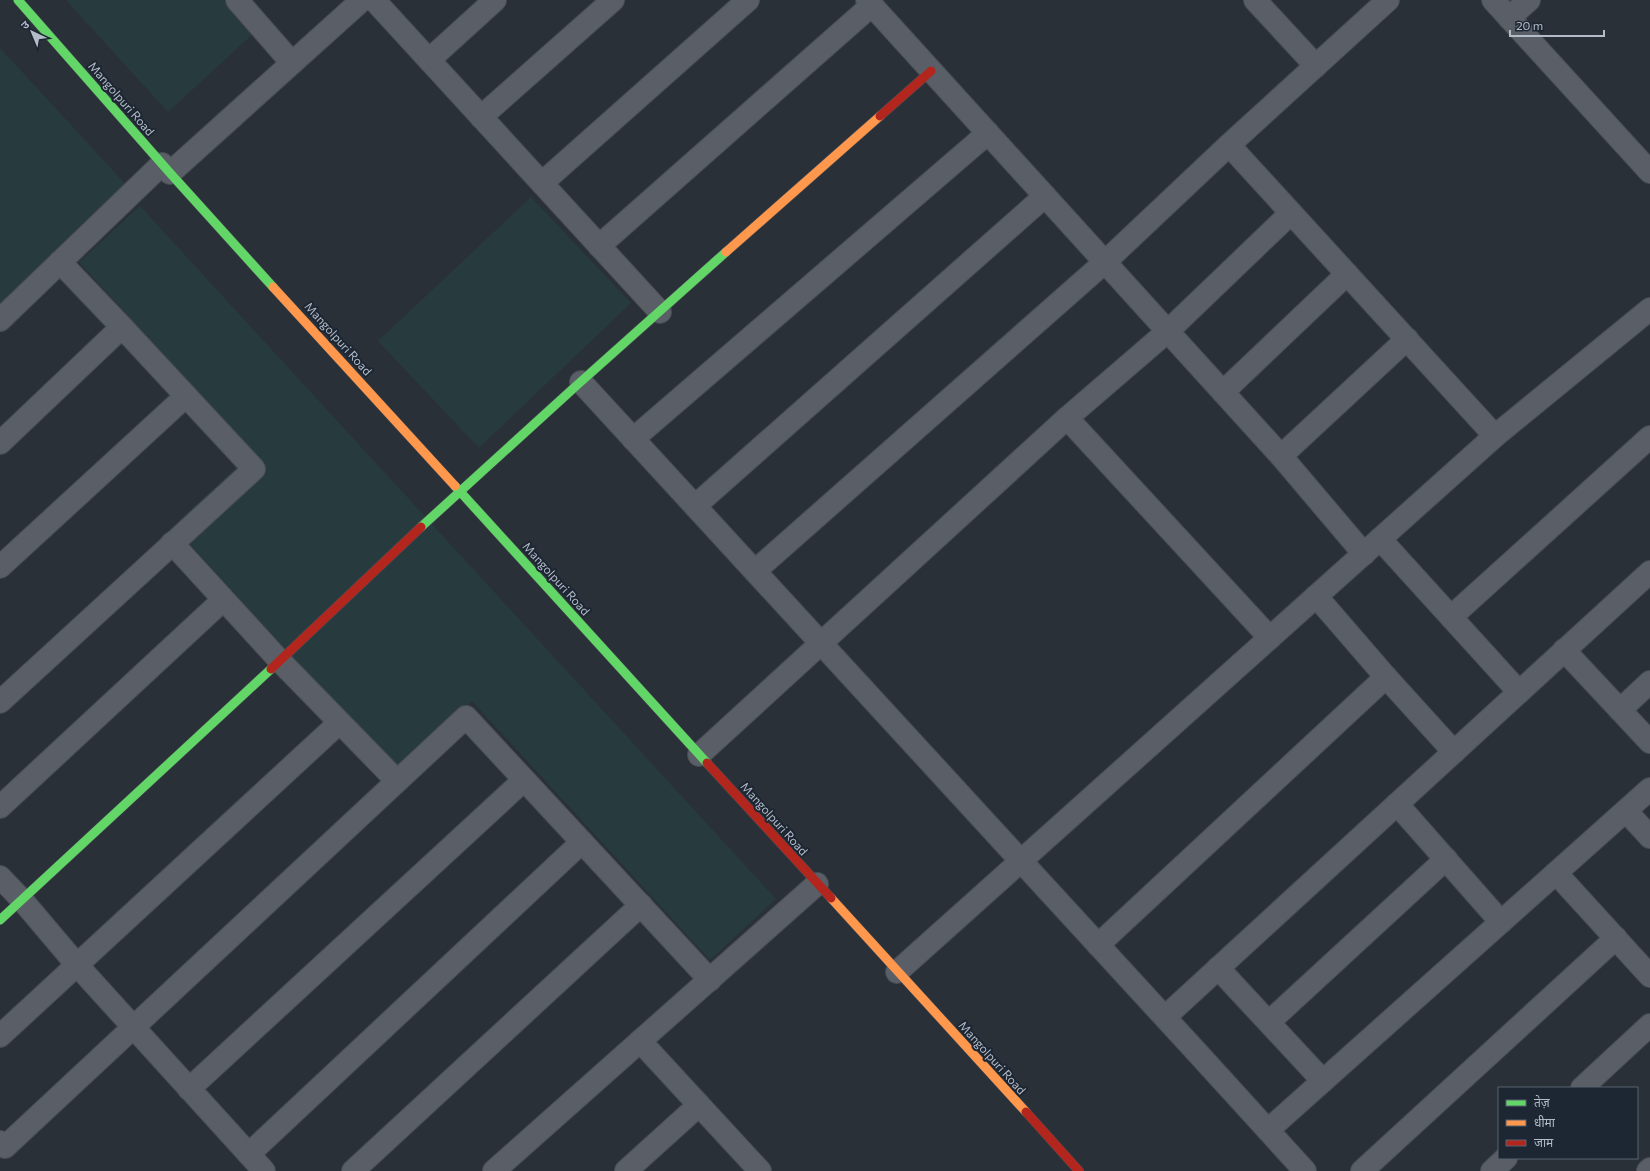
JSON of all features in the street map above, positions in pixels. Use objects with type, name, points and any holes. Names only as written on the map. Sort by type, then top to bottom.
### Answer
[{"type":"street","name":"Mangolpuri Road","points":[[18,0],[166,168],[1079,1171]]},
{"type":"street","points":[[238,0],[292,63]]},
{"type":"street","points":[[0,320],[60,262],[166,168],[292,63],[362,0]]},
{"type":"street","points":[[374,0],[660,312]]},
{"type":"street","points":[[428,60],[495,0]]},
{"type":"street","points":[[481,117],[613,0]]},
{"type":"street","points":[[542,183],[748,0]]},
{"type":"street","points":[[1255,0],[1316,66]]},
{"type":"street","points":[[755,571],[1105,262],[1229,145],[1388,0]]},
{"type":"street","points":[[1493,0],[1650,172]]},
{"type":"street","points":[[1509,18],[1529,0]]},
{"type":"street","points":[[599,246],[869,3],[1281,456],[1364,554]]},
{"type":"street","points":[[0,920],[280,662],[460,492],[581,382],[931,71]]},
{"type":"street","points":[[633,439],[988,133]]},
{"type":"street","points":[[1229,145],[1495,436]]},
{"type":"street","points":[[695,506],[1045,196]]},
{"type":"street","points":[[699,755],[1068,418],[1168,331],[1291,213]]},
{"type":"street","points":[[0,702],[254,469],[60,262]]},
{"type":"street","points":[[1223,392],[1347,274]]},
{"type":"street","points":[[897,972],[1495,436],[1650,309]]},
{"type":"street","points":[[0,443],[122,327]]},
{"type":"street","points":[[1281,456],[1407,339]]},
{"type":"street","points":[[581,382],[1022,860],[1305,1171]]},
{"type":"street","points":[[0,567],[186,396]]},
{"type":"street","points":[[1068,418],[1270,638]]},
{"type":"street","points":[[1451,617],[1650,437]]},
{"type":"street","points":[[1380,539],[1519,692]]},
{"type":"street","points":[[172,543],[280,662],[397,782]]},
{"type":"street","points":[[1165,1017],[1650,572]]},
{"type":"street","points":[[1316,596],[1386,677],[1454,752]]},
{"type":"street","points":[[0,807],[223,600]]},
{"type":"street","points":[[1564,650],[1650,742]]},
{"type":"street","points":[[1098,945],[1386,677]]},
{"type":"street","points":[[1620,710],[1650,682]]},
{"type":"street","points":[[0,1142],[4,1147],[466,717],[710,980]]},
{"type":"street","points":[[0,1036],[339,723]]},
{"type":"street","points":[[189,1089],[524,780]]},
{"type":"street","points":[[1268,1130],[1650,789]]},
{"type":"street","points":[[1397,804],[1501,922]]},
{"type":"street","points":[[1626,811],[1650,837]]},
{"type":"street","points":[[249,1154],[582,842]]},
{"type":"street","points":[[1269,1022],[1446,859]]},
{"type":"street","points":[[1556,873],[1650,976]]},
{"type":"street","points":[[0,877],[22,900],[77,965],[264,1171]]},
{"type":"street","points":[[494,1171],[817,884]]},
{"type":"street","points":[[353,1171],[640,905]]},
{"type":"street","points":[[1362,1171],[1616,938]]},
{"type":"street","points":[[1218,968],[1323,1081]]},
{"type":"street","points":[[1583,1087],[1650,1025]]},
{"type":"street","points":[[640,1041],[699,1105],[750,1168]]},
{"type":"street","points":[[626,1171],[699,1105]]},
{"type":"street","points":[[1492,1171],[1505,1159]]},
{"type":"green space","points":[[66,0],[227,0],[256,31],[168,112]]},
{"type":"green space","points":[[0,48],[129,188],[0,306]]},
{"type":"green space","points":[[531,197],[631,303],[479,448],[378,341]]},
{"type":"green space","points":[[140,206],[776,899],[710,960],[472,701],[396,770],[173,526],[253,452],[79,262]]},
{"type":"traffic: fast","points":[[18,0],[170,173],[273,287]]},
{"type":"traffic: fast","points":[[421,527],[726,252]]},
{"type":"traffic: fast","points":[[455,486],[707,763]]},
{"type":"traffic: fast","points":[[0,920],[271,669]]},
{"type":"traffic: slow","points":[[726,252],[880,116]]},
{"type":"traffic: slow","points":[[273,287],[455,486]]},
{"type":"traffic: slow","points":[[831,898],[1026,1112]]},
{"type":"traffic: jam","points":[[880,116],[931,71]]},
{"type":"traffic: jam","points":[[271,669],[421,527]]},
{"type":"traffic: jam","points":[[707,763],[831,898]]},
{"type":"traffic: jam","points":[[1026,1112],[1079,1171]]}]
